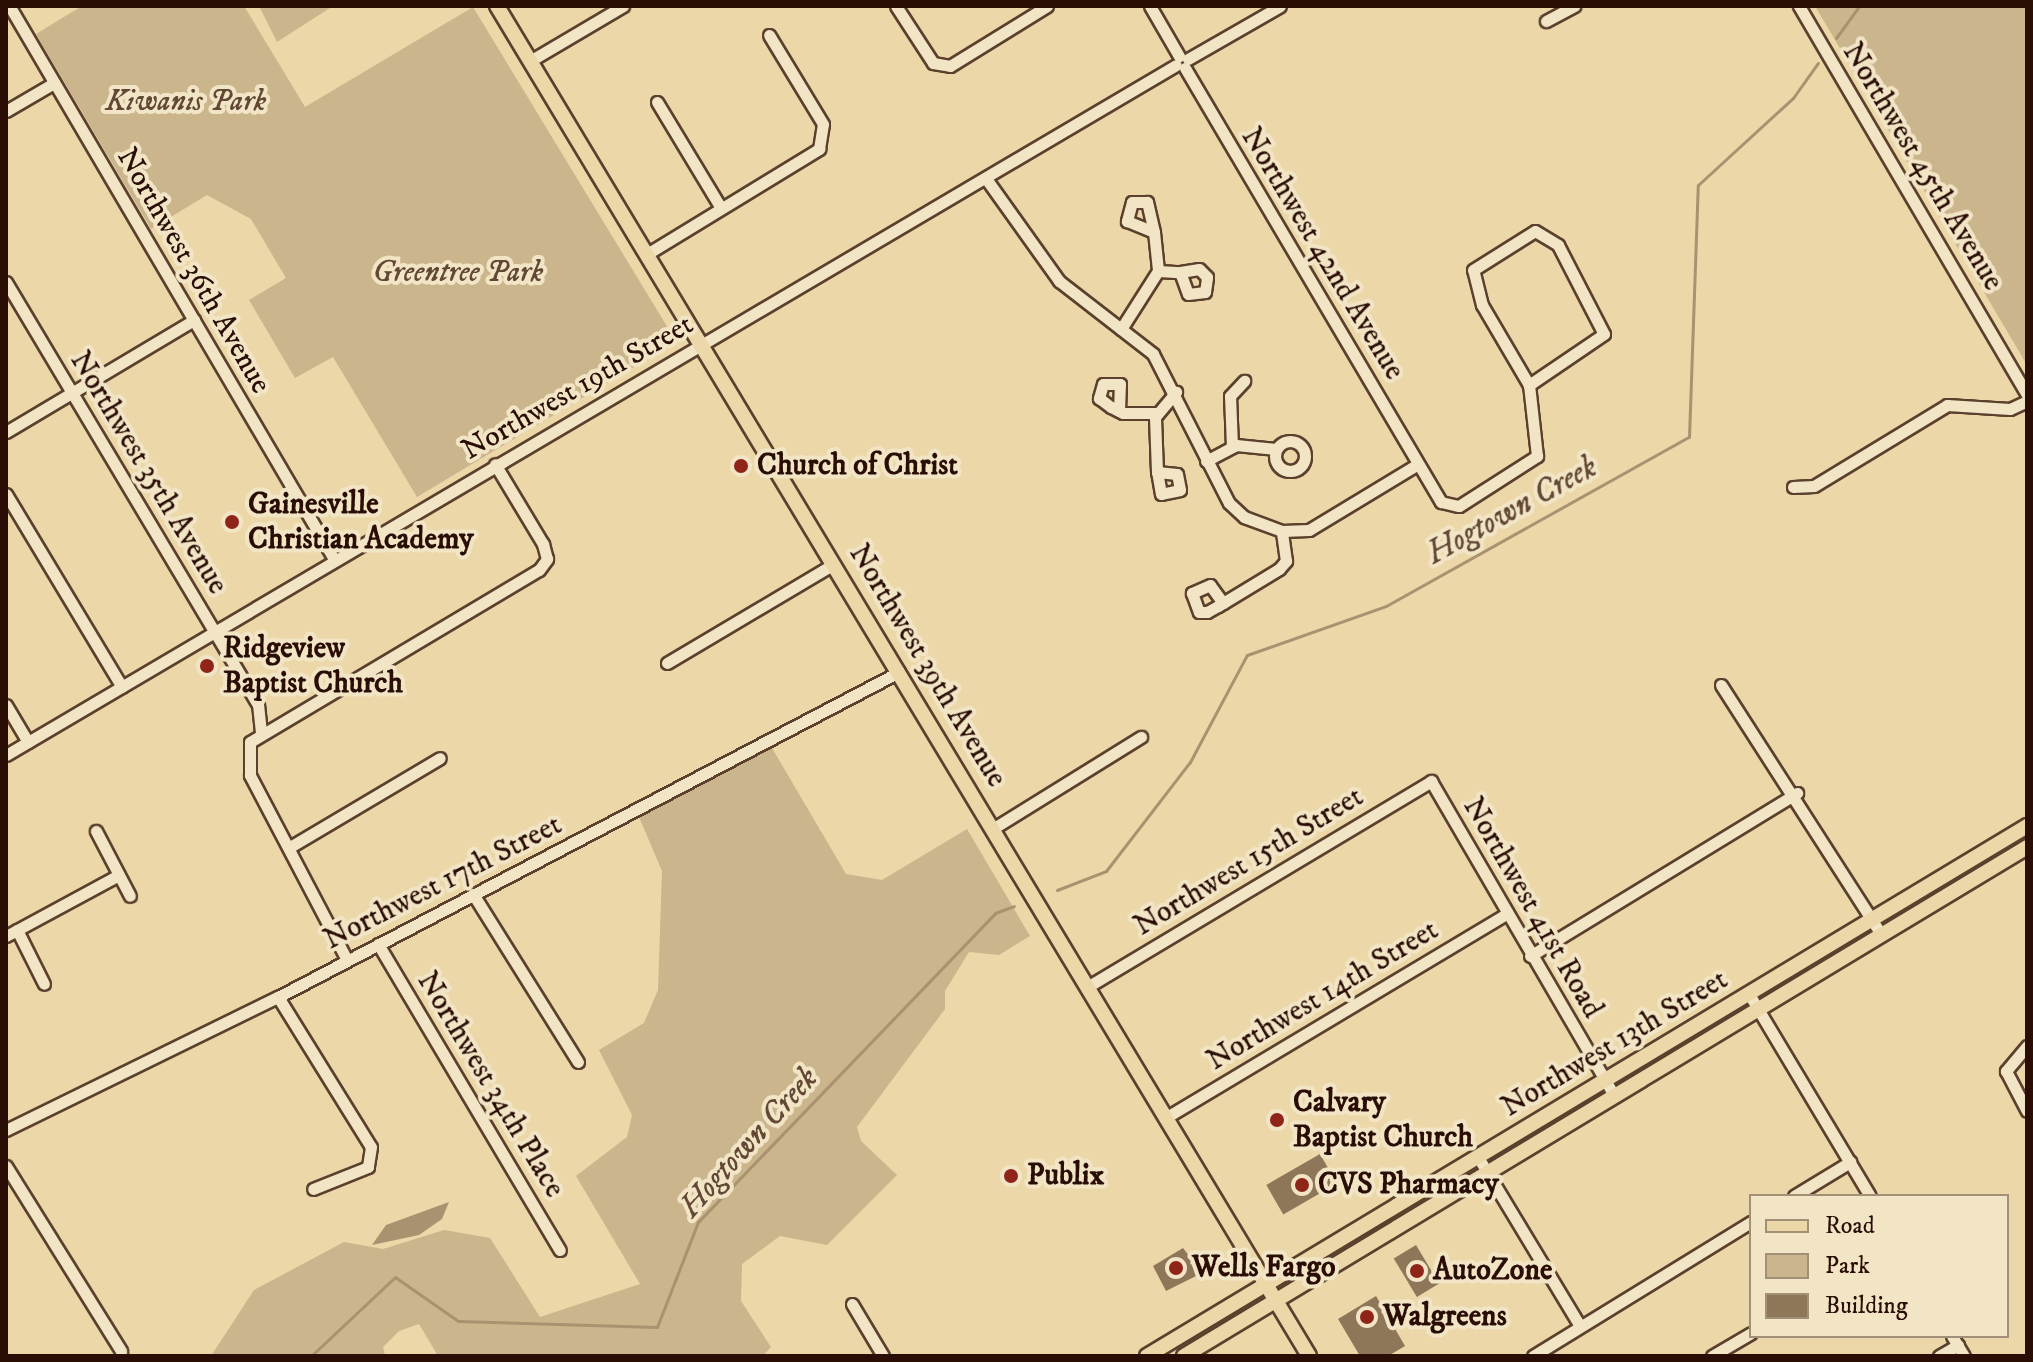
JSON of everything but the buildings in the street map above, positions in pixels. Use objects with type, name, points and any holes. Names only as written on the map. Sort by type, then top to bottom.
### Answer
[{"type":"main road","name":"Northwest 39th Avenue","points":[[497,6],[1309,1356]]},
{"type":"main road","name":"Northwest 13th Street","points":[[1147,1356],[2027,826]]},
{"type":"main road","name":"Northwest 13th Street","points":[[1184,1356],[2027,847]]},
{"type":"street","points":[[530,61],[623,6]]},
{"type":"street","points":[[896,6],[933,63],[950,66],[1047,6]]},
{"type":"street","name":"Northwest 42nd Avenue","points":[[1150,6],[1418,464],[1451,507],[1537,456],[1529,385]]},
{"type":"street","name":"Northwest 19th Street","points":[[6,755],[701,342],[987,180],[1280,6]]},
{"type":"street","points":[[1546,21],[1574,6]]},
{"type":"street","name":"Northwest 45th Avenue","points":[[1799,6],[2027,394]]},
{"type":"street","name":"Northwest 36th Avenue","points":[[10,7],[334,559]]},
{"type":"street","points":[[647,254],[819,149],[824,138],[769,35]]},
{"type":"street","points":[[6,111],[54,83]]},
{"type":"street","points":[[657,102],[721,208]]},
{"type":"street","points":[[987,180],[1059,281],[1153,354],[1176,392],[1206,461],[1244,517],[1282,531],[1327,524],[1418,464]]},
{"type":"street","points":[[1535,231],[1546,232],[1576,274],[1604,334],[1529,385],[1473,277],[1478,265],[1535,231]]},
{"type":"street","points":[[1121,329],[1158,271],[1154,232]]},
{"type":"street","points":[[1158,271],[1180,272]]},
{"type":"street","name":"Northwest 35th Avenue","points":[[6,282],[258,704],[261,733]]},
{"type":"street","points":[[6,432],[194,320]]},
{"type":"street","points":[[1232,447],[1230,396],[1244,381]]},
{"type":"street","points":[[1157,472],[1156,413],[1176,392]]},
{"type":"street","points":[[1793,487],[1814,486],[1947,405],[2010,409],[2027,401]]},
{"type":"street","points":[[1119,411],[1156,413]]},
{"type":"street","points":[[1206,461],[1232,447],[1276,449]]},
{"type":"street","points":[[347,960],[246,757],[261,733],[547,559],[495,464]]},
{"type":"street","points":[[6,494],[122,687]]},
{"type":"street","points":[[1223,603],[1279,569],[1286,561],[1282,531]]},
{"type":"street","points":[[667,663],[834,564]]},
{"type":"street","name":"Northwest 17th Street","points":[[6,1130],[278,997],[899,672]]},
{"type":"street","points":[[1721,685],[1797,793],[1881,934]]},
{"type":"street","points":[[6,705],[28,742]]},
{"type":"street","points":[[994,828],[1141,737]]},
{"type":"street","points":[[290,847],[440,758]]},
{"type":"street","name":"Northwest 41st Road","points":[[1433,784],[1504,915],[1614,1096]]},
{"type":"street","name":"Northwest 15th Street","points":[[1089,986],[1433,784]]},
{"type":"street","points":[[1530,956],[1797,793]]},
{"type":"street","points":[[96,831],[130,896]]},
{"type":"street","points":[[44,984],[11,933],[119,875]]},
{"type":"street","points":[[473,894],[578,1062]]},
{"type":"street","name":"Northwest 14th Street","points":[[1167,1117],[1504,915]]},
{"type":"street","name":"Northwest 34th Place","points":[[378,944],[560,1250]]},
{"type":"street","points":[[1749,994],[1869,1194]]},
{"type":"street","points":[[278,997],[365,1134],[371,1160],[339,1184],[313,1189]]},
{"type":"street","points":[[2027,1046],[2006,1071],[2027,1111]]},
{"type":"street","points":[[1478,1157],[1580,1326]]},
{"type":"street","points":[[1797,1194],[1850,1162]]},
{"type":"street","points":[[6,1166],[121,1351]]},
{"type":"street","points":[[1533,1356],[1749,1223]]},
{"type":"street","points":[[852,1304],[883,1356]]},
{"type":"street","points":[[1712,1356],[1749,1334]]},
{"type":"street","points":[[1939,1356],[1958,1346]]},
{"type":"green space","name":"Greentree Park","points":[[82,6],[244,6],[305,107],[473,7],[671,333],[669,346],[417,497],[333,357],[295,378],[249,300],[286,278],[251,219],[207,195],[151,229],[36,34]]},
{"type":"green space","points":[[259,6],[333,6],[277,42]]},
{"type":"green space","points":[[1815,6],[2027,6],[2027,365]]},
{"type":"green space","points":[[772,748],[846,874],[882,880],[967,829],[1030,936],[999,955],[969,952],[945,991],[945,1009],[857,1127],[861,1141],[897,1175],[827,1245],[780,1236],[742,1264],[741,1301],[771,1347],[763,1356],[438,1356],[419,1324],[399,1331],[383,1347],[385,1356],[211,1356],[254,1290],[344,1242],[383,1249],[444,1230],[490,1238],[540,1317],[640,1284],[576,1176],[627,1137],[632,1115],[599,1050],[644,1023],[658,990],[662,871],[639,817]]},
{"type":"shaded area","points":[[449,1202],[442,1219],[419,1235],[372,1245],[386,1225]]},
{"type":"waterway","name":"Hogtown Creek","points":[[1836,38],[1859,6]]},
{"type":"waterway","name":"Hogtown Creek","points":[[1057,890],[1106,871],[1190,762],[1247,655],[1386,606],[1689,437],[1698,185],[1793,98],[1818,63]]},
{"type":"waterway","name":"Hogtown Creek","points":[[311,1356],[395,1277],[458,1321],[657,1327],[698,1222],[995,913],[1014,906]]},
{"type":"place","name":"Church of Christ","points":[[741,466]]},
{"type":"place","name":"Gainesville Christian Academy","points":[[232,522]]},
{"type":"place","name":"Ridgeview Baptist Church","points":[[207,666]]},
{"type":"place","name":"Calvary Baptist Church","points":[[1277,1120]]},
{"type":"place","name":"Publix","points":[[1011,1176]]},
{"type":"place","name":"CVS Pharmacy","points":[[1302,1185]]},
{"type":"place","name":"Wells Fargo","points":[[1176,1268]]},
{"type":"place","name":"AutoZone","points":[[1417,1271]]},
{"type":"place","name":"Walgreens","points":[[1367,1317]]},
{"type":"park label","name":"Kiwanis Park","points":[[186,102]]}]
